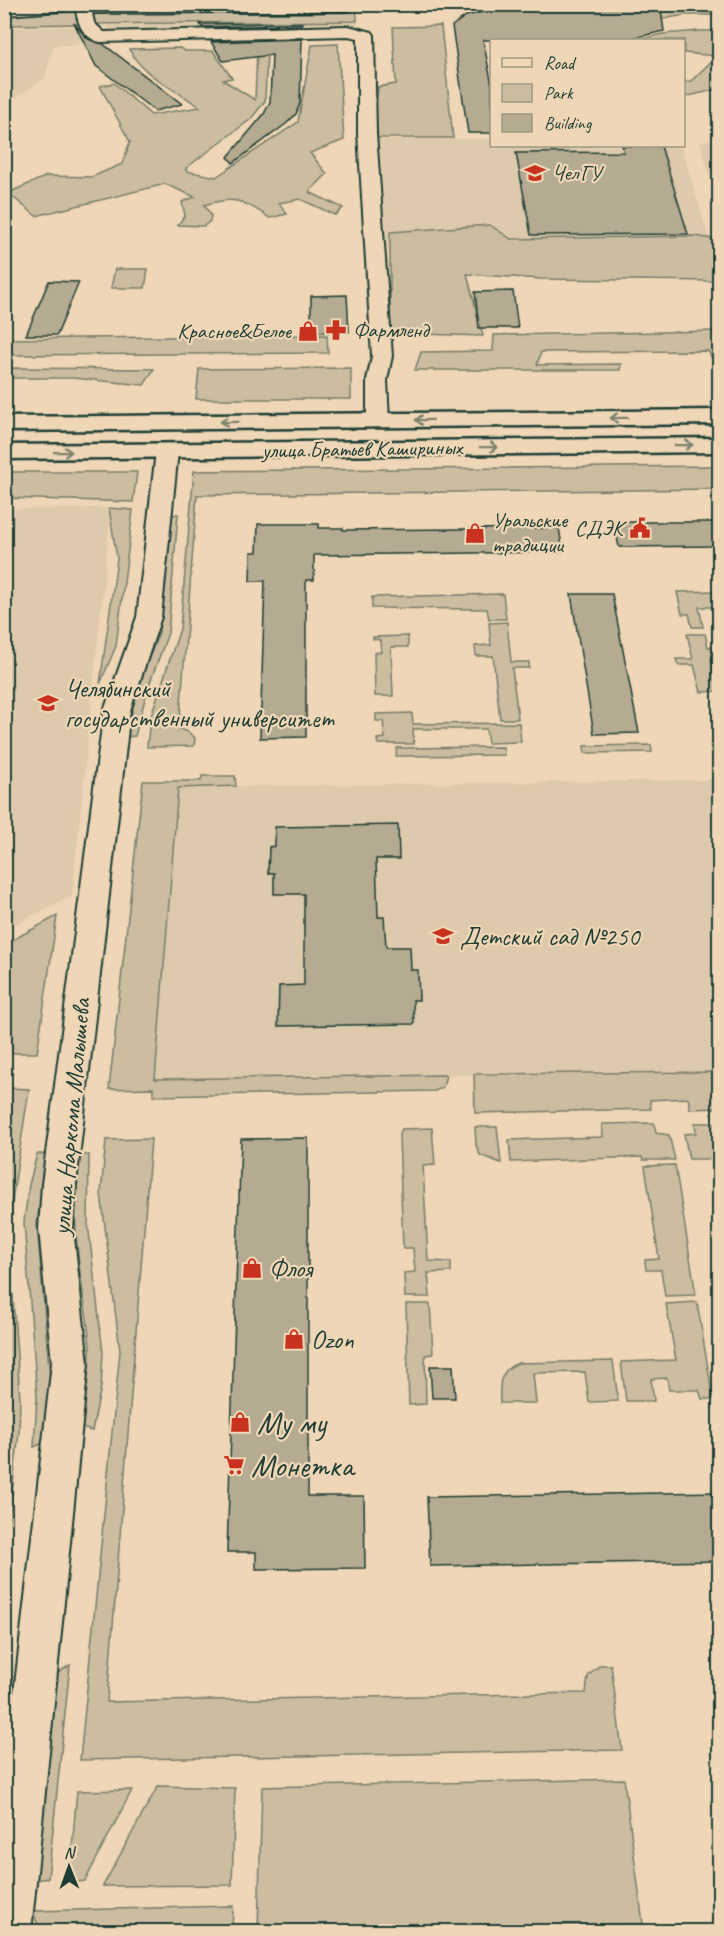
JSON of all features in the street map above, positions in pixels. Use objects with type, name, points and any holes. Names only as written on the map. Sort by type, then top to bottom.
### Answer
[{"type":"main road","name":"улица Братьев Кашириных","points":[[4,424],[720,417]]},
{"type":"main road","name":"улица Братьев Кашириных","points":[[4,452],[720,445]]},
{"type":"street","points":[[4,10],[84,6],[347,6]]},
{"type":"street","points":[[84,6],[86,25],[100,37],[348,31],[366,34],[367,133],[382,356],[377,380],[378,421]]},
{"type":"street","name":"улица Наркома Малышева","points":[[9,1932],[67,1404],[69,1353],[56,1229],[59,1184],[117,711],[149,617],[167,451]]},
{"type":"shaded area","points":[[357,21],[358,28],[107,31],[108,25]]},
{"type":"shaded area","points":[[5,27],[82,27],[79,45],[54,45],[45,78],[5,105]]},
{"type":"shaded area","points":[[720,138],[719,206],[700,142]]},
{"type":"shaded area","name":"ЧелГУ","points":[[490,139],[490,147],[681,147],[712,248],[387,250],[379,140]]},
{"type":"shaded area","name":"Челябинский государственный университет","points":[[111,508],[72,896],[5,929],[5,509]]},
{"type":"shaded area","name":"Детский сад №250","points":[[715,780],[720,802],[719,1071],[155,1079],[178,787]]},
{"type":"green space","points":[[356,4],[357,21],[5,25],[4,5]]},
{"type":"green space","points":[[592,4],[719,5],[719,15],[685,15],[589,32]]},
{"type":"green space","points":[[441,26],[453,138],[373,138],[378,87],[396,84],[393,27]]},
{"type":"green space","points":[[719,31],[719,89],[685,97],[685,82],[691,81],[717,56],[685,53],[685,39],[642,39],[663,34]]},
{"type":"green space","points":[[338,44],[344,140],[310,153],[327,174],[309,192],[343,208],[335,215],[300,199],[279,203],[287,214],[270,218],[239,201],[224,200],[204,205],[211,215],[210,221],[204,226],[178,225],[185,215],[182,202],[195,197],[165,184],[36,216],[8,193],[47,176],[92,177],[122,164],[130,142],[100,86],[114,83],[151,115],[200,107],[151,75],[135,59],[129,49],[180,48],[185,51],[213,51],[232,78],[223,80],[255,100],[257,50],[267,50],[265,101],[251,119],[186,168],[186,171],[216,177],[298,122],[312,45]]},
{"type":"green space","points":[[490,225],[511,239],[694,236],[719,240],[719,281],[541,279],[467,274],[483,336],[390,333],[390,232]]},
{"type":"green space","points":[[115,269],[148,269],[145,288],[111,288]]},
{"type":"green space","points":[[719,331],[719,368],[708,351],[541,352],[537,365],[621,364],[620,370],[415,370],[421,352],[493,351],[494,335]]},
{"type":"green space","points":[[327,335],[328,353],[5,355],[5,339]]},
{"type":"green space","points":[[5,368],[154,369],[144,385],[73,378],[6,378],[5,387]]},
{"type":"green space","points":[[351,368],[351,399],[196,399],[199,369]]},
{"type":"green space","points":[[719,466],[719,489],[197,495],[179,729],[195,738],[194,746],[147,747],[150,719],[180,629],[194,471]]},
{"type":"green space","points":[[5,472],[137,472],[133,502],[5,498]]},
{"type":"green space","points":[[109,508],[133,510],[116,646],[100,684],[117,559]]},
{"type":"green space","points":[[178,514],[168,633],[148,688],[135,736],[126,737],[137,690],[159,632],[170,515]]},
{"type":"green space","points":[[719,591],[719,607],[699,607],[703,627],[692,627],[689,614],[682,614],[677,592]]},
{"type":"green space","points":[[503,594],[506,619],[489,619],[487,609],[372,608],[372,597]]},
{"type":"green space","points":[[507,622],[511,662],[529,662],[529,668],[512,668],[518,719],[500,719],[493,656],[476,656],[475,646],[491,645],[489,623]]},
{"type":"green space","points":[[687,634],[705,634],[708,647],[719,647],[719,659],[711,659],[718,691],[701,692],[694,665],[678,665],[676,659],[693,659]]},
{"type":"green space","points":[[408,636],[408,647],[391,647],[393,696],[375,696],[374,653],[381,652],[380,640],[373,639],[373,637]]},
{"type":"green space","points":[[412,713],[413,724],[519,723],[521,742],[488,743],[486,729],[413,729],[414,744],[378,744],[377,739],[385,738],[383,721],[376,721],[376,714]]},
{"type":"green space","points":[[651,745],[652,752],[585,753],[584,746]]},
{"type":"green space","points":[[503,747],[504,755],[396,756],[397,748]]},
{"type":"green space","points":[[202,776],[235,776],[236,786],[178,788],[155,1079],[446,1075],[443,1087],[435,1091],[153,1096],[153,1088],[109,1089],[143,781],[201,781]]},
{"type":"green space","points":[[57,916],[37,1053],[5,1053],[5,944]]},
{"type":"green space","points":[[719,1072],[719,1108],[690,1109],[688,1098],[650,1100],[651,1109],[475,1113],[474,1074]]},
{"type":"green space","points":[[5,1088],[29,1089],[8,1227],[20,1398],[19,1433],[5,1551]]},
{"type":"green space","points":[[654,1123],[656,1133],[669,1135],[675,1160],[643,1160],[642,1157],[511,1162],[509,1140],[603,1137],[602,1124]]},
{"type":"green space","points":[[695,1123],[719,1123],[719,1159],[689,1159],[684,1134],[696,1133]]},
{"type":"green space","points":[[475,1127],[497,1127],[501,1163],[480,1155],[476,1145]]},
{"type":"green space","points":[[432,1128],[435,1165],[423,1166],[428,1261],[451,1262],[451,1272],[428,1273],[430,1297],[405,1297],[404,1273],[415,1272],[413,1248],[403,1248],[399,1135],[402,1129]]},
{"type":"green space","points":[[151,1139],[107,1702],[586,1693],[588,1676],[600,1665],[611,1665],[622,1750],[80,1760],[120,1351],[101,1193],[106,1140]]},
{"type":"green space","points":[[37,1154],[47,1154],[37,1223],[50,1380],[46,1442],[34,1447],[37,1396],[24,1222],[29,1185]]},
{"type":"green space","points":[[77,1155],[89,1155],[88,1223],[103,1353],[101,1387],[92,1431],[82,1428],[90,1349],[76,1232]]},
{"type":"green space","points":[[675,1165],[696,1295],[665,1296],[661,1270],[646,1270],[645,1260],[659,1259],[645,1166]]},
{"type":"green space","points":[[697,1302],[713,1399],[702,1399],[699,1390],[669,1390],[667,1378],[651,1379],[654,1401],[626,1401],[621,1362],[676,1360],[666,1304]]},
{"type":"green space","points":[[406,1304],[430,1304],[433,1354],[425,1355],[426,1404],[409,1405]]},
{"type":"green space","points":[[613,1361],[618,1401],[589,1402],[585,1372],[533,1373],[536,1403],[500,1403],[504,1374],[518,1363]]},
{"type":"green space","points":[[70,1665],[48,1878],[35,1880],[56,1674]]},
{"type":"green space","points":[[624,1779],[643,1924],[258,1931],[262,1787]]},
{"type":"green space","points":[[158,1786],[235,1788],[232,1885],[103,1886]]},
{"type":"green space","points":[[132,1790],[85,1881],[69,1883],[77,1791]]},
{"type":"green space","points":[[233,1906],[232,1932],[41,1931],[32,1911]]},
{"type":"building","points":[[517,4],[660,4],[664,31],[628,39],[483,40],[490,75],[490,133],[468,133],[452,26],[466,16]]},
{"type":"building","points":[[74,23],[88,39],[103,44],[182,104],[155,111],[96,66]]},
{"type":"building","points":[[303,23],[302,25],[202,27],[200,24]]},
{"type":"building","points":[[302,39],[300,103],[296,114],[233,163],[228,157],[264,114],[270,102],[272,55],[223,61],[211,42]]},
{"type":"building","points":[[622,147],[661,147],[688,234],[531,235],[516,153],[624,152]]},
{"type":"building","points":[[49,281],[79,282],[57,335],[26,335]]},
{"type":"building","points":[[513,291],[518,328],[479,328],[475,292]]},
{"type":"building","points":[[347,295],[349,332],[311,332],[311,296]]},
{"type":"building","points":[[614,522],[720,522],[720,546],[619,547]]},
{"type":"building","points":[[258,524],[319,524],[319,528],[343,528],[343,530],[559,528],[563,552],[314,555],[314,580],[306,580],[306,737],[260,738],[265,581],[250,581],[251,552],[257,552]]},
{"type":"building","points":[[571,594],[612,594],[639,733],[594,734]]},
{"type":"building","points":[[398,825],[399,859],[376,859],[378,917],[384,917],[386,947],[410,947],[411,970],[418,970],[419,1000],[413,1000],[414,1024],[278,1026],[279,986],[304,985],[304,894],[274,894],[274,873],[268,873],[269,847],[275,846],[275,827]]},
{"type":"building","points":[[308,1138],[308,1496],[364,1496],[365,1568],[256,1569],[256,1552],[227,1552],[241,1139]]},
{"type":"building","points":[[430,1366],[453,1366],[455,1398],[432,1398]]},
{"type":"building","points":[[720,1492],[720,1561],[430,1566],[427,1497]]},
{"type":"place","name":"ЧелГУ","points":[[535,173]]},
{"type":"place","name":"Фармленд","points":[[336,330]]},
{"type":"place","name":"Красное&Белое","points":[[308,331]]},
{"type":"place","name":"СДЭК","points":[[640,528]]},
{"type":"place","name":"Уральские традиции","points":[[475,533]]},
{"type":"place","name":"Челябинский государственный университет","points":[[48,703]]},
{"type":"place","name":"Детский сад №250","points":[[443,936]]},
{"type":"place","name":"Флоя","points":[[252,1268]]},
{"type":"place","name":"Ozon","points":[[294,1339]]},
{"type":"place","name":"Му му","points":[[240,1422]]},
{"type":"place","name":"Монетка","points":[[234,1465]]}]
